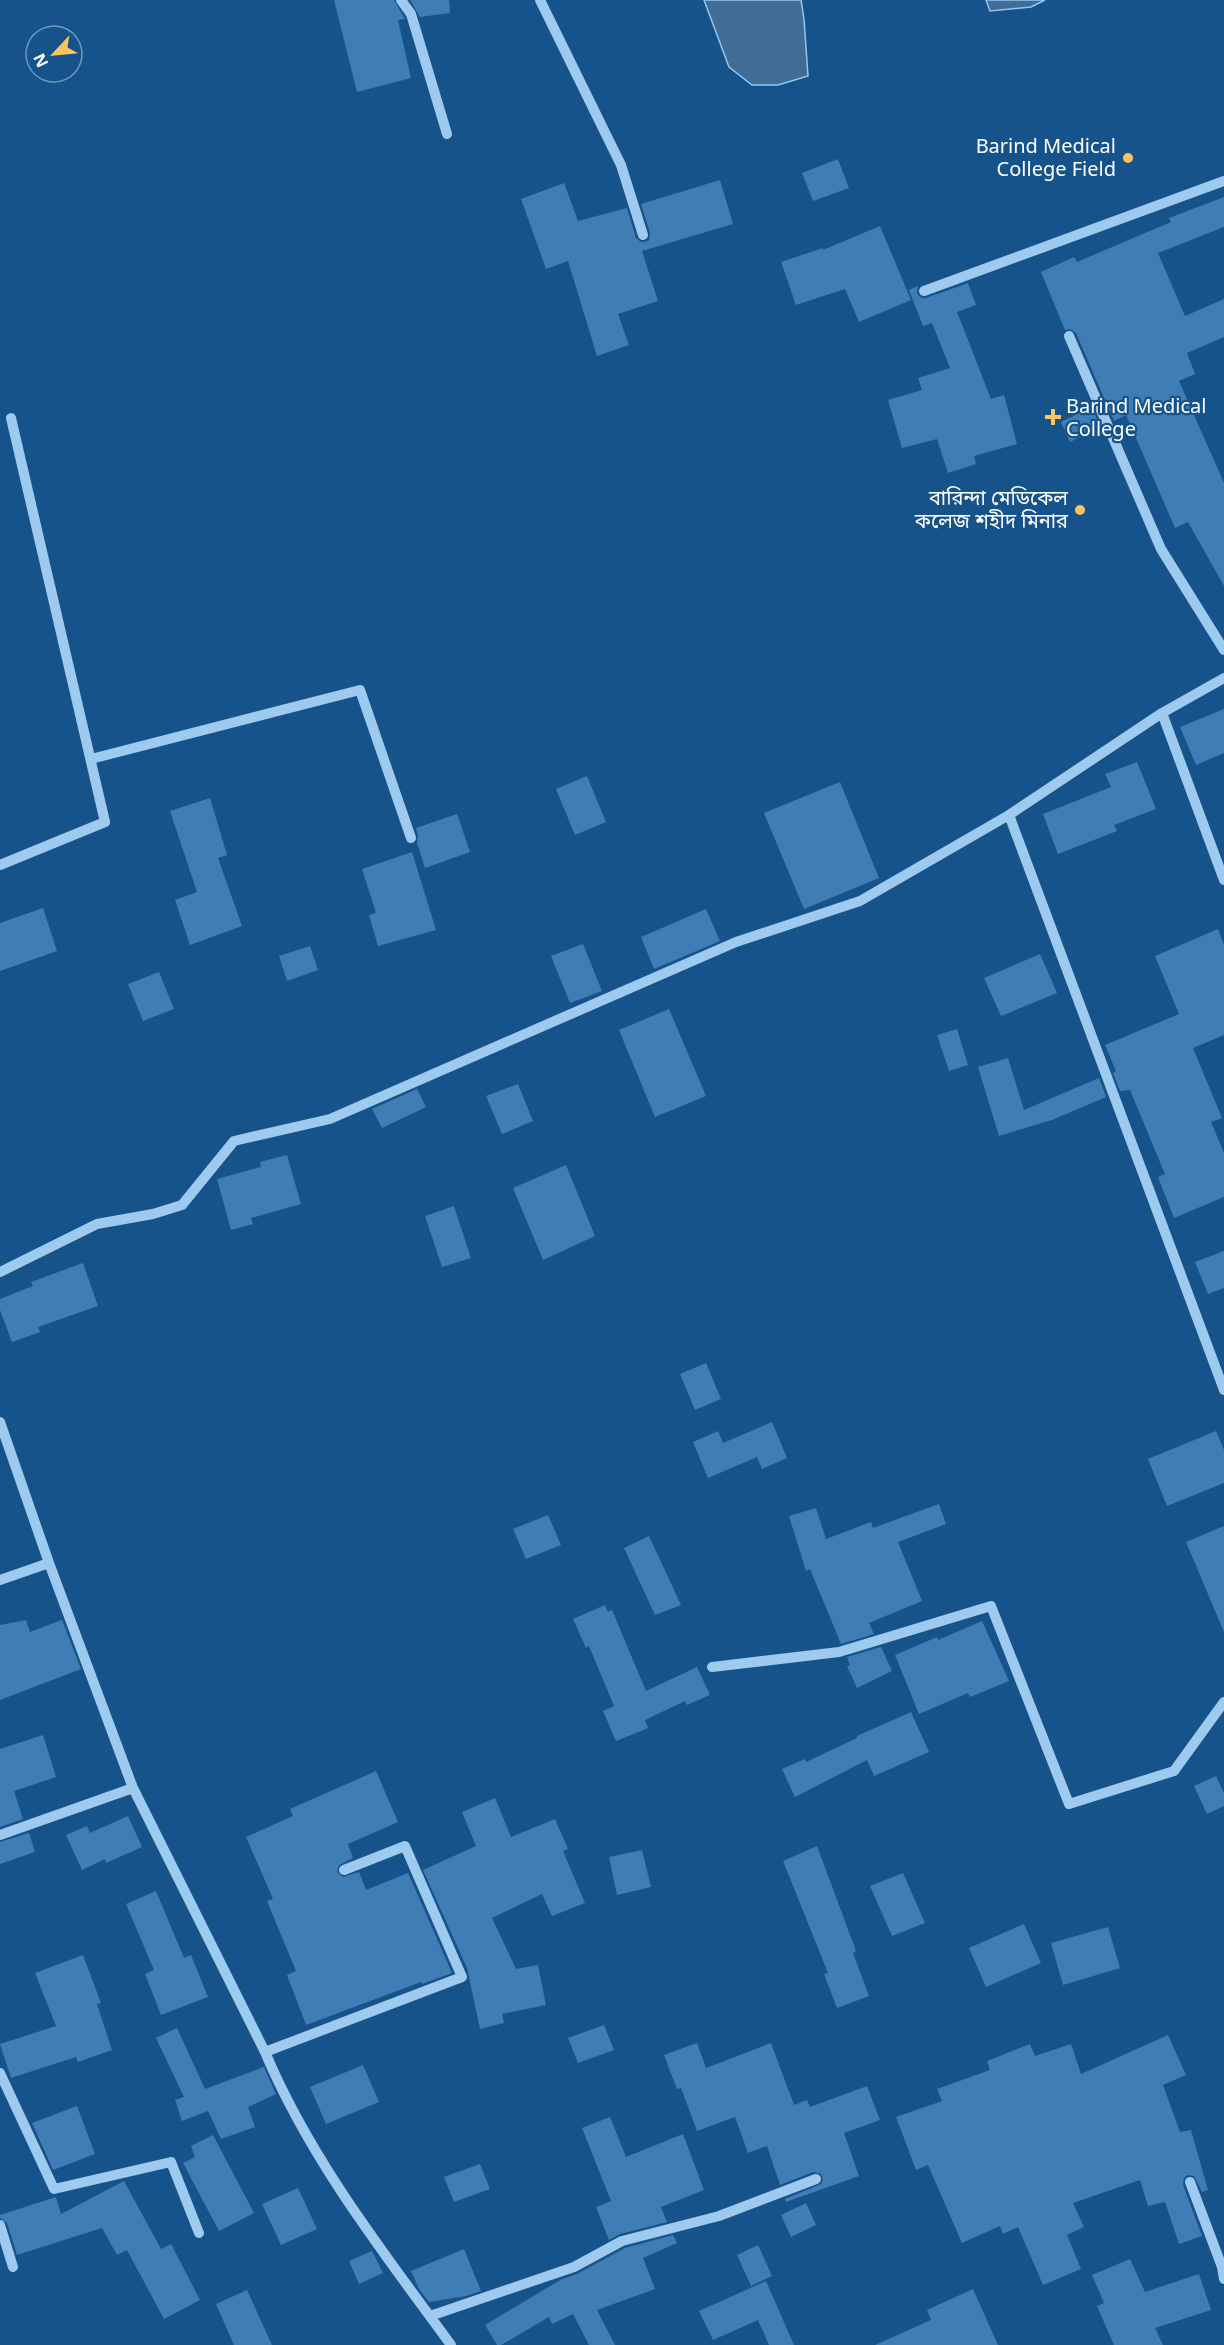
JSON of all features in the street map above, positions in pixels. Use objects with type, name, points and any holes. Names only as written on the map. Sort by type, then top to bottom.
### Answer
[{"type":"street","points":[[401,0],[411,14],[447,134]]},
{"type":"street","points":[[540,0],[621,165],[643,235]]},
{"type":"street","points":[[924,291],[1224,181]]},
{"type":"street","points":[[1069,336],[1161,549],[1224,650]]},
{"type":"street","points":[[0,865],[105,822],[11,418]]},
{"type":"street","points":[[0,1272],[97,1224],[153,1214],[182,1205],[234,1141],[330,1119],[736,942],[860,901],[1009,815],[1162,713],[1224,678]]},
{"type":"street","points":[[91,759],[360,690],[411,838]]},
{"type":"street","points":[[1162,713],[1224,880]]},
{"type":"street","points":[[1009,815],[1224,1390]]},
{"type":"street","points":[[0,1422],[49,1563],[133,1788],[265,2052],[281,2090],[338,2188],[451,2345]]},
{"type":"street","points":[[0,1580],[49,1563]]},
{"type":"street","points":[[712,1667],[839,1652],[991,1606],[1069,1804],[1174,1771],[1224,1702]]},
{"type":"street","points":[[0,1835],[133,1788]]},
{"type":"street","points":[[265,2052],[462,1977],[405,1846],[344,1870]]},
{"type":"street","points":[[1,2080],[54,2189],[171,2162],[199,2233]]},
{"type":"street","points":[[430,2316],[574,2267],[622,2241],[719,2216],[816,2179]]},
{"type":"street","points":[[1190,2182],[1222,2267],[1224,2279]]},
{"type":"street","points":[[0,2225],[13,2267]]},
{"type":"water","points":[[704,0],[801,0],[808,76],[778,85],[752,85],[729,67]]},
{"type":"water","points":[[986,0],[1045,0],[1031,7],[990,11]]},
{"type":"building","points":[[334,0],[394,0],[405,19],[398,20],[411,78],[357,92]]},
{"type":"building","points":[[410,0],[449,0],[450,13],[420,17]]},
{"type":"building","points":[[838,159],[849,188],[813,201],[802,173]]},
{"type":"building","points":[[720,180],[733,224],[642,251],[658,301],[618,314],[629,345],[597,356],[568,261],[546,269],[521,199],[564,183],[578,221],[627,208],[636,238],[645,242],[649,240],[650,233],[641,204]]},
{"type":"building","points":[[1224,197],[1224,227],[1158,253],[1185,316],[1224,299],[1224,337],[1187,353],[1195,374],[1179,381],[1224,483],[1224,586],[1188,522],[1175,528],[1126,415],[1114,421],[1076,333],[1070,329],[1065,330],[1041,272],[1074,257],[1077,262],[1171,222],[1169,218]]},
{"type":"building","points":[[880,226],[911,300],[859,322],[845,289],[796,305],[781,262],[823,248],[823,250]]},
{"type":"building","points":[[968,283],[976,305],[957,312],[991,399],[1004,395],[1017,444],[974,456],[976,464],[948,473],[937,439],[902,448],[888,400],[922,390],[918,378],[950,368],[932,323],[923,326],[909,290],[918,286],[917,294],[926,298]]},
{"type":"building","points":[[1092,407],[1100,427],[1070,442],[1061,422]]},
{"type":"building","points":[[1224,709],[1224,753],[1196,765],[1180,727]]},
{"type":"building","points":[[1137,762],[1156,809],[1114,825],[1117,831],[1058,854],[1043,814],[1111,787],[1105,774]]},
{"type":"building","points":[[587,776],[606,822],[575,835],[556,789]]},
{"type":"building","points":[[840,782],[879,878],[804,909],[764,813]]},
{"type":"building","points":[[210,798],[227,855],[218,858],[242,926],[190,945],[175,900],[197,892],[170,811]]},
{"type":"building","points":[[457,814],[470,852],[425,868],[417,843],[416,828]]},
{"type":"building","points":[[412,852],[436,930],[378,946],[369,915],[376,913],[362,869]]},
{"type":"building","points":[[43,908],[57,951],[0,971],[0,923]]},
{"type":"building","points":[[706,909],[720,941],[654,969],[641,937]]},
{"type":"building","points":[[1218,929],[1224,945],[1224,1035],[1193,1048],[1222,1118],[1211,1122],[1224,1153],[1224,1197],[1174,1218],[1158,1177],[1165,1174],[1130,1090],[1120,1091],[1113,1073],[1116,1071],[1105,1045],[1179,1014],[1155,956]]},
{"type":"building","points":[[583,944],[602,991],[570,1003],[551,956]]},
{"type":"building","points":[[310,946],[318,970],[287,981],[279,956]]},
{"type":"building","points":[[1040,954],[1057,993],[1001,1016],[984,978]]},
{"type":"building","points":[[159,972],[174,1009],[143,1021],[128,984]]},
{"type":"building","points":[[669,1009],[706,1096],[655,1117],[619,1030]]},
{"type":"building","points":[[957,1029],[968,1065],[949,1071],[937,1035]]},
{"type":"building","points":[[1008,1058],[1024,1110],[1099,1078],[1106,1097],[1052,1120],[999,1136],[978,1067]]},
{"type":"building","points":[[518,1084],[533,1121],[502,1134],[486,1096]]},
{"type":"building","points":[[417,1089],[426,1107],[382,1128],[372,1109]]},
{"type":"building","points":[[287,1155],[301,1204],[251,1218],[253,1224],[231,1230],[217,1179],[261,1167],[260,1162]]},
{"type":"building","points":[[566,1165],[595,1236],[543,1260],[513,1188]]},
{"type":"building","points":[[454,1206],[471,1258],[442,1267],[425,1216]]},
{"type":"building","points":[[1224,1251],[1224,1288],[1208,1294],[1195,1262]]},
{"type":"building","points":[[83,1263],[98,1306],[38,1327],[40,1332],[12,1342],[0,1310],[0,1299],[33,1286],[31,1282]]},
{"type":"building","points":[[706,1363],[721,1399],[695,1410],[680,1374]]},
{"type":"building","points":[[772,1422],[787,1458],[762,1469],[757,1457],[708,1478],[693,1442],[718,1431],[723,1443]]},
{"type":"building","points":[[1216,1431],[1224,1450],[1224,1483],[1167,1506],[1148,1459]]},
{"type":"building","points":[[939,1504],[946,1524],[898,1542],[922,1601],[869,1623],[874,1634],[841,1644],[810,1569],[806,1571],[789,1516],[816,1508],[826,1539],[871,1522],[873,1528]]},
{"type":"building","points":[[548,1515],[561,1545],[526,1559],[513,1529]]},
{"type":"building","points":[[1224,1526],[1224,1632],[1186,1542]]},
{"type":"building","points":[[649,1536],[681,1605],[655,1615],[624,1548]]},
{"type":"building","points":[[605,1605],[608,1612],[612,1610],[646,1691],[697,1667],[710,1695],[687,1705],[685,1701],[645,1720],[648,1728],[616,1741],[603,1711],[614,1706],[589,1646],[586,1648],[573,1619]]},
{"type":"building","points":[[26,1620],[30,1632],[62,1620],[81,1669],[0,1700],[0,1625]]},
{"type":"building","points":[[982,1621],[1009,1681],[970,1697],[968,1693],[919,1714],[895,1655]]},
{"type":"building","points":[[881,1647],[892,1671],[857,1688],[847,1666],[850,1665],[847,1657]]},
{"type":"building","points":[[911,1712],[929,1752],[874,1776],[867,1760],[795,1797],[782,1769],[805,1759],[806,1762]]},
{"type":"building","points":[[43,1735],[56,1777],[14,1791],[23,1819],[0,1827],[0,1749]]},
{"type":"building","points":[[376,1771],[398,1822],[348,1844],[353,1858],[339,1865],[337,1872],[343,1877],[359,1872],[366,1890],[408,1873],[452,1973],[422,1984],[421,1982],[306,2025],[287,1975],[296,1971],[267,1901],[273,1899],[246,1837],[293,1816],[290,1809]]},
{"type":"building","points":[[1216,1776],[1224,1793],[1224,1806],[1207,1814],[1194,1786]]},
{"type":"building","points":[[495,1798],[511,1837],[555,1819],[568,1849],[563,1851],[585,1903],[552,1916],[542,1894],[492,1918],[516,1969],[538,1965],[546,2005],[502,2014],[504,2023],[480,2029],[467,1968],[423,1870],[476,1846],[462,1812]]},
{"type":"building","points":[[128,1816],[142,1847],[106,1863],[105,1859],[82,1870],[66,1835],[87,1826],[90,1833]]},
{"type":"building","points":[[29,1833],[35,1852],[0,1864],[0,1842]]},
{"type":"building","points":[[817,1846],[856,1951],[853,1953],[869,1996],[837,2008],[824,1974],[828,1973],[783,1861]]},
{"type":"building","points":[[642,1850],[651,1887],[617,1895],[609,1857]]},
{"type":"building","points":[[903,1873],[925,1923],[892,1936],[870,1886]]},
{"type":"building","points":[[156,1891],[184,1958],[191,1955],[208,1997],[161,2015],[145,1974],[154,1970],[126,1904]]},
{"type":"building","points":[[1024,1924],[1041,1963],[986,1987],[969,1948]]},
{"type":"building","points":[[1108,1927],[1120,1968],[1063,1985],[1051,1943]]},
{"type":"building","points":[[83,1955],[101,2003],[97,2004],[112,2050],[78,2062],[76,2057],[11,2078],[0,2044],[56,2026],[35,1973]]},
{"type":"building","points":[[604,2025],[614,2050],[578,2063],[568,2038]]},
{"type":"building","points":[[177,2028],[205,2089],[264,2067],[276,2094],[248,2107],[255,2127],[221,2139],[208,2111],[182,2121],[175,2100],[184,2097],[156,2038]]},
{"type":"building","points":[[1168,2035],[1186,2075],[1163,2085],[1180,2132],[1191,2130],[1208,2190],[1202,2192],[1194,2176],[1188,2175],[1184,2178],[1183,2185],[1202,2236],[1179,2244],[1165,2202],[1148,2206],[1140,2180],[1073,2203],[1084,2227],[1067,2235],[1081,2269],[1043,2285],[1018,2227],[1003,2234],[1000,2226],[962,2243],[928,2165],[916,2170],[896,2117],[942,2101],[937,2089],[990,2070],[987,2061],[1030,2044],[1035,2056],[1071,2044],[1081,2074]]},
{"type":"building","points":[[697,2043],[706,2068],[771,2043],[794,2105],[807,2100],[810,2107],[867,2086],[880,2120],[844,2133],[859,2176],[786,2202],[785,2199],[821,2184],[823,2180],[821,2174],[813,2172],[780,2185],[767,2146],[748,2153],[735,2117],[697,2131],[681,2088],[677,2089],[664,2055]]},
{"type":"building","points":[[363,2065],[379,2102],[326,2124],[310,2087]]},
{"type":"building","points":[[77,2106],[95,2154],[53,2170],[32,2123]]},
{"type":"building","points":[[610,2117],[626,2157],[683,2134],[704,2190],[661,2207],[667,2222],[620,2234],[609,2240],[596,2207],[611,2201],[582,2128]]},
{"type":"building","points":[[213,2135],[254,2213],[219,2231],[183,2163],[195,2157],[191,2146]]},
{"type":"building","points":[[480,2164],[490,2189],[454,2202],[444,2177]]},
{"type":"building","points":[[124,2181],[161,2249],[171,2244],[200,2300],[164,2319],[127,2250],[117,2255],[102,2228],[17,2255],[7,2223],[0,2218],[0,2215],[56,2197],[61,2214]]},
{"type":"building","points":[[298,2188],[317,2229],[281,2245],[262,2204]]},
{"type":"building","points":[[806,2203],[816,2225],[791,2237],[781,2215]]},
{"type":"building","points":[[673,2235],[677,2243],[643,2258],[655,2289],[597,2310],[615,2345],[589,2345],[573,2314],[552,2324],[549,2317],[501,2345],[497,2345],[485,2325],[562,2279],[577,2274],[625,2248]]},
{"type":"building","points":[[758,2245],[772,2276],[751,2286],[737,2255]]},
{"type":"building","points":[[464,2249],[481,2291],[429,2302],[419,2289],[411,2271]]},
{"type":"building","points":[[372,2251],[383,2273],[359,2284],[349,2261]]},
{"type":"building","points":[[1130,2259],[1145,2292],[1199,2274],[1211,2310],[1155,2328],[1163,2345],[1114,2345],[1097,2306],[1104,2303],[1092,2275]]},
{"type":"building","points":[[766,2281],[794,2345],[769,2345],[758,2320],[713,2340],[699,2311]]},
{"type":"building","points":[[973,2289],[998,2345],[875,2345],[931,2320],[927,2310]]},
{"type":"building","points":[[247,2290],[272,2345],[234,2345],[216,2304]]},
{"type":"place","name":"Barind Medical College Field","points":[[1128,158]]},
{"type":"place","name":"Barind Medical College","points":[[1053,417]]},
{"type":"place","name":"বারিন্দা মেডিকেল কলেজ শহীদ মিনার","points":[[1080,510]]}]
